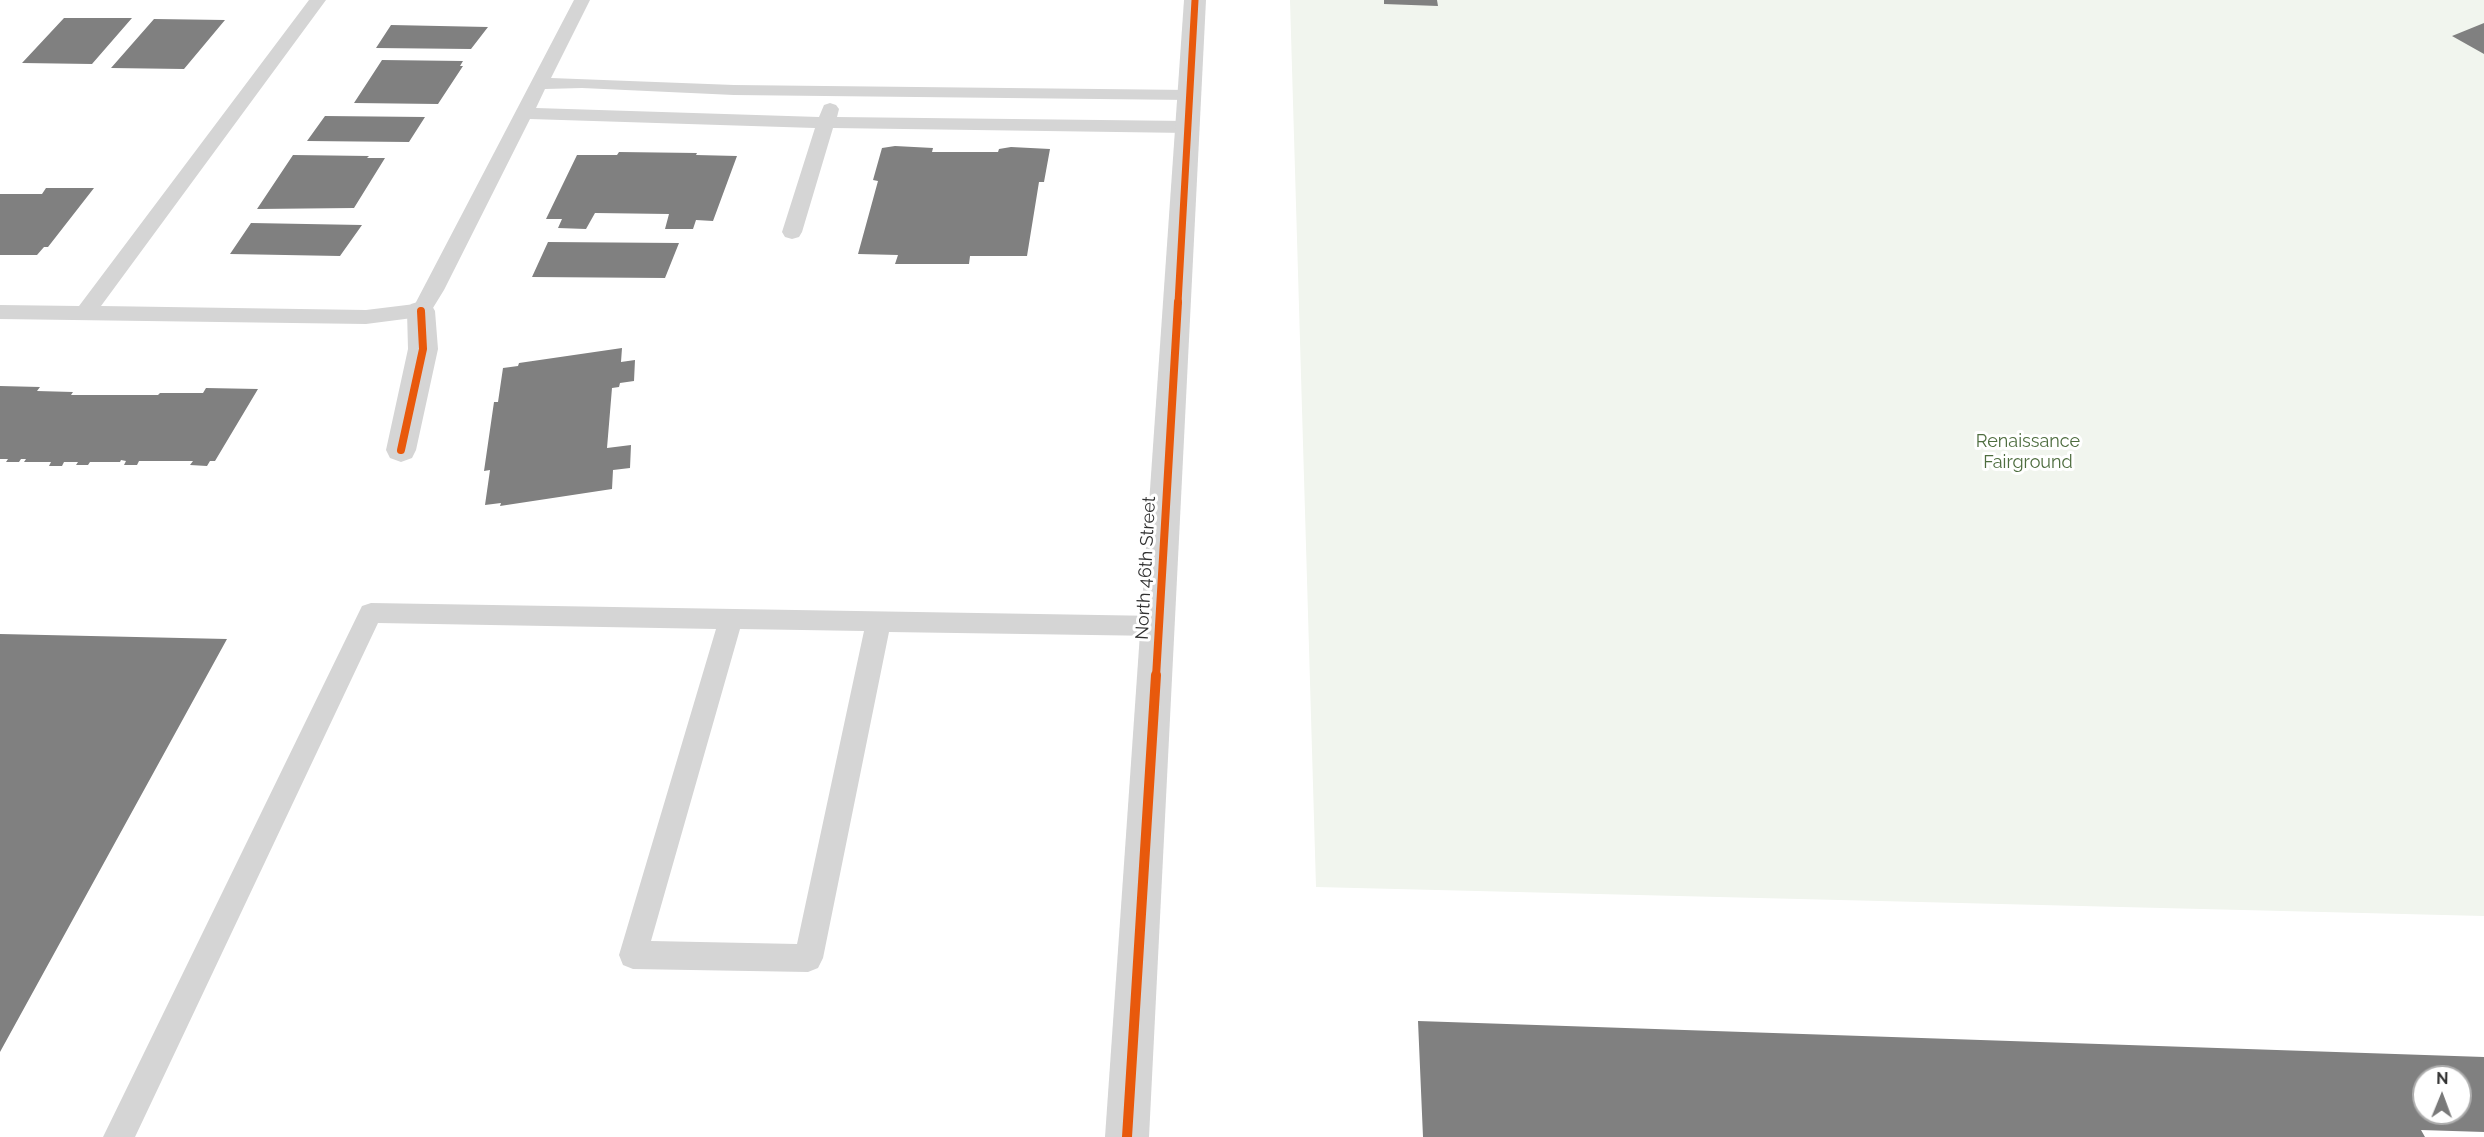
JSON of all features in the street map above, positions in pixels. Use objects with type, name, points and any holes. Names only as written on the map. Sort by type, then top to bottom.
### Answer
[{"type":"street","name":"North 46th Street","points":[[1127,1137],[1195,0]]},
{"type":"street","points":[[401,450],[423,349],[421,311]]},
{"type":"lane","points":[[85,314],[318,0]]},
{"type":"lane","points":[[0,312],[366,317],[421,311],[434,290],[582,0]]},
{"type":"lane","points":[[539,84],[835,92],[1189,111]]},
{"type":"lane","points":[[792,232],[835,92]]},
{"type":"lane","points":[[524,113],[826,123],[1189,111]]},
{"type":"lane","points":[[119,1137],[371,613],[1159,626]]},
{"type":"lane","points":[[731,619],[633,955],[808,958],[879,621]]},
{"type":"green space","name":"Renaissance Fairground","points":[[1290,0],[2484,0],[2484,916],[1316,887]]},
{"type":"building","points":[[1384,0],[1437,0],[1438,6],[1384,4]]},
{"type":"building","points":[[64,18],[132,18],[92,64],[22,63]]},
{"type":"building","points":[[154,19],[225,20],[184,69],[111,68]]},
{"type":"building","points":[[2484,23],[2484,54],[2452,36]]},
{"type":"building","points":[[391,25],[488,27],[471,49],[376,48]]},
{"type":"building","points":[[382,60],[463,61],[460,66],[463,66],[438,104],[354,103]]},
{"type":"building","points":[[325,116],[425,117],[409,142],[307,141]]},
{"type":"building","points":[[895,146],[933,148],[932,152],[998,152],[999,149],[1011,147],[1050,149],[1044,182],[1039,182],[1027,256],[970,256],[969,264],[895,264],[898,255],[858,254],[878,181],[873,180],[882,148]]},
{"type":"building","points":[[619,152],[737,156],[713,221],[696,220],[693,229],[665,229],[669,214],[595,213],[586,229],[558,228],[562,219],[546,219],[577,155],[617,155]]},
{"type":"building","points":[[293,155],[385,158],[354,208],[257,209]]},
{"type":"building","points":[[46,188],[94,188],[48,247],[44,247],[37,255],[0,255],[0,194],[42,194]]},
{"type":"building","points":[[251,223],[362,225],[340,256],[230,254]]},
{"type":"building","points":[[548,242],[679,243],[665,278],[532,277]]},
{"type":"building","points":[[622,348],[621,362],[635,360],[634,381],[620,383],[619,387],[612,388],[607,448],[631,445],[630,468],[613,470],[612,489],[500,506],[501,503],[485,505],[490,470],[484,471],[494,402],[498,402],[503,368],[518,366],[519,363]]},
{"type":"building","points":[[0,386],[40,387],[37,391],[73,392],[71,395],[158,395],[160,393],[203,393],[206,388],[258,389],[215,461],[210,461],[207,466],[190,465],[193,461],[139,461],[137,465],[124,465],[126,461],[121,460],[120,462],[90,462],[88,465],[64,462],[62,466],[49,466],[51,462],[24,462],[26,459],[21,459],[19,462],[6,462],[8,459],[0,459]]},
{"type":"building","points":[[0,634],[227,639],[0,1052]]},
{"type":"building","points":[[1418,1021],[2484,1057],[2484,1132],[2421,1130],[2425,1137],[1423,1137]]},
{"type":"cycle path","points":[[1127,1137],[1195,0]]},
{"type":"cycle path","points":[[401,450],[423,349],[421,311]]}]
